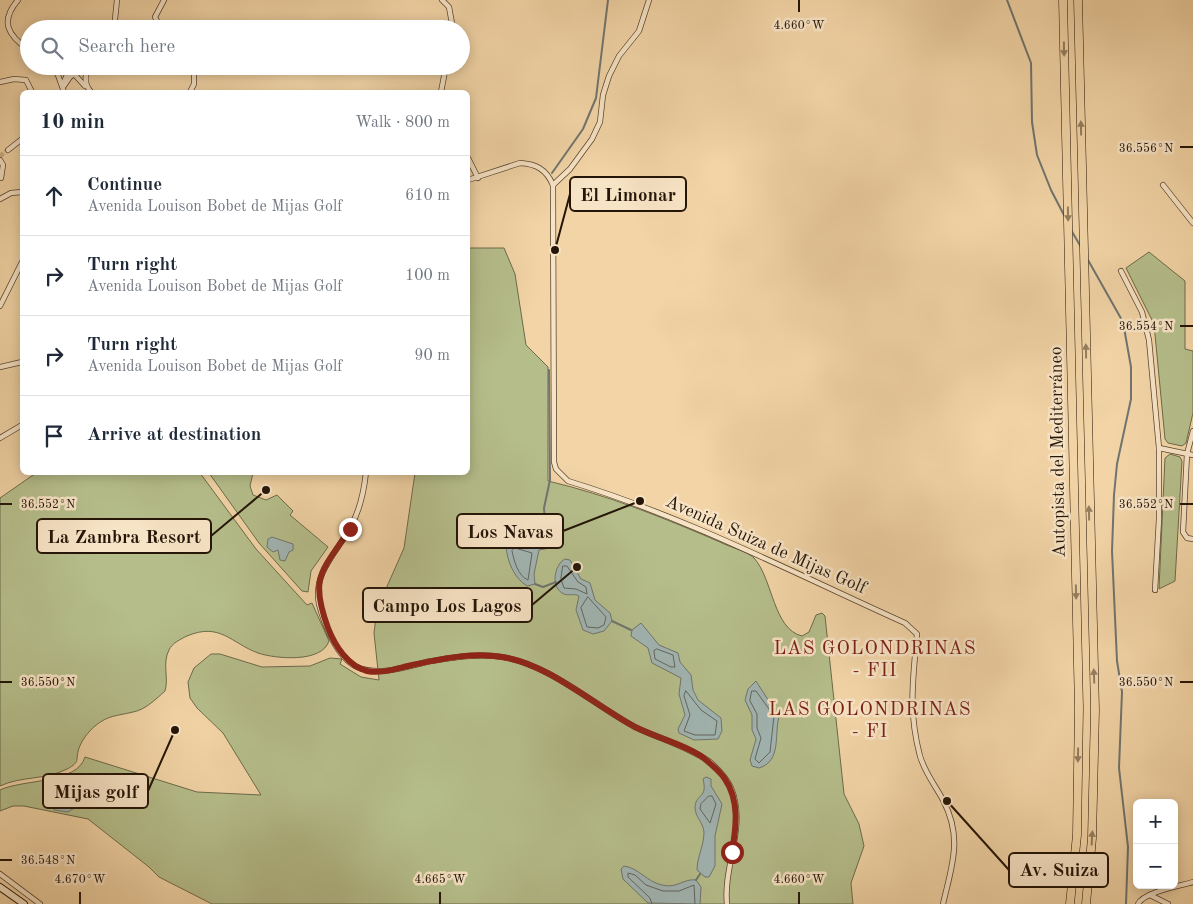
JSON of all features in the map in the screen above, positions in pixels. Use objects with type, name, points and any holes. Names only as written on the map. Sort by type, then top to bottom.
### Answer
[{"type":"highway","name":"Autopista del Mediterráneo","points":[[1063,0],[1079,708],[1077,835],[1070,904]]},
{"type":"highway","name":"Autopista del Mediterráneo","points":[[1078,0],[1095,710],[1092,838],[1086,904]]},
{"type":"street","points":[[18,0],[4,15],[3,23],[10,37],[20,44]]},
{"type":"street","points":[[115,20],[117,0]]},
{"type":"street","points":[[156,20],[155,17],[164,0]]},
{"type":"street","points":[[442,0],[448,7],[451,20]]},
{"type":"street","points":[[553,184],[570,169],[592,139],[600,122],[603,95],[609,76],[619,56],[639,31],[649,0]]},
{"type":"street","points":[[56,75],[63,90]]},
{"type":"street","points":[[63,90],[63,81],[71,75],[89,90]]},
{"type":"street","points":[[85,75],[86,87]]},
{"type":"street","points":[[191,90],[194,84],[194,75]]},
{"type":"street","points":[[441,90],[444,75]]},
{"type":"street","points":[[0,82],[26,80],[31,90]]},
{"type":"street","points":[[8,150],[20,141]]},
{"type":"street","points":[[0,160],[3,165],[1,178]]},
{"type":"street","points":[[470,162],[478,178],[470,180]]},
{"type":"street","name":"Avenida Suiza de Mijas Golf","points":[[478,178],[520,163],[540,167],[553,184],[554,447],[556,469],[568,481],[628,499],[704,530],[905,623],[915,630],[911,713],[914,730],[925,771],[948,810],[956,834],[956,847],[944,904]]},
{"type":"street","points":[[1163,185],[1193,223]]},
{"type":"street","points":[[0,199],[11,193],[20,192]]},
{"type":"street","points":[[0,306],[20,266]]},
{"type":"street","points":[[1121,271],[1132,289],[1147,327],[1160,448],[1155,590]]},
{"type":"street","points":[[0,367],[20,362]]},
{"type":"street","points":[[0,438],[20,426]]},
{"type":"street","points":[[1193,432],[1187,454],[1183,532],[1187,538],[1193,540]]},
{"type":"street","points":[[1160,448],[1193,455]]},
{"type":"street","points":[[366,475],[362,500],[356,515],[321,573],[317,590],[330,633],[347,660],[356,666],[376,672],[470,656],[494,656],[519,661],[546,673],[637,728],[699,755],[719,770],[731,788],[734,799],[736,831],[727,877],[727,904]]},
{"type":"street","points":[[0,874],[40,904]]},
{"type":"street","points":[[1138,904],[1141,899],[1150,895],[1193,882]]},
{"type":"street","points":[[0,887],[24,904]]},
{"type":"street","points":[[1150,895],[1168,904]]},
{"type":"green space","points":[[470,248],[504,248],[515,274],[526,345],[548,367],[548,481],[636,508],[743,551],[754,558],[760,567],[779,614],[792,632],[802,636],[809,632],[816,615],[822,613],[825,616],[844,794],[859,824],[864,846],[851,883],[853,904],[212,904],[159,877],[88,819],[24,806],[13,806],[0,811],[0,790],[48,780],[72,772],[80,766],[85,757],[197,792],[261,795],[223,733],[197,708],[190,698],[188,682],[194,668],[211,654],[220,654],[262,667],[310,666],[330,658],[342,659],[340,664],[361,677],[379,680],[374,633],[377,609],[404,548],[415,475],[470,475]]},
{"type":"green space","points":[[1149,252],[1185,281],[1185,349],[1193,351],[1193,413],[1186,443],[1182,446],[1168,443],[1165,439],[1154,324],[1126,268]]},
{"type":"green space","points":[[1170,454],[1180,457],[1182,461],[1175,581],[1159,589],[1165,458]]},
{"type":"green space","points":[[33,475],[201,475],[256,549],[307,605],[312,603],[329,641],[325,648],[317,653],[298,658],[287,658],[258,653],[225,636],[208,631],[187,636],[174,643],[170,648],[166,660],[165,691],[154,701],[137,711],[100,722],[88,733],[82,742],[77,760],[71,767],[51,775],[16,781],[0,786],[0,498]]},
{"type":"green space","points":[[210,475],[253,475],[250,486],[253,495],[266,500],[277,495],[293,511],[290,515],[328,547],[311,571],[308,592],[302,591],[259,543]]},
{"type":"water","points":[[546,533],[552,535],[554,542],[550,548],[539,550],[534,574],[535,584],[527,586],[522,583],[512,569],[506,546],[513,543],[534,547]]},
{"type":"water","points":[[272,537],[293,544],[293,550],[289,552],[285,561],[280,560],[278,550],[273,552],[267,547],[268,539]]},
{"type":"water","points":[[565,559],[570,560],[581,579],[590,583],[595,600],[610,613],[612,621],[604,631],[593,634],[583,630],[576,610],[579,596],[564,594],[557,587],[555,582],[556,571]]},
{"type":"water","points":[[641,623],[659,645],[678,653],[680,662],[691,675],[693,690],[698,700],[721,718],[722,731],[718,739],[694,740],[679,733],[678,729],[685,715],[679,694],[681,678],[652,663],[648,648],[631,636],[632,630]]},
{"type":"water","points":[[756,681],[779,717],[774,753],[766,764],[759,768],[752,766],[750,760],[756,739],[752,730],[752,715],[745,700],[748,689]]},
{"type":"water","points":[[706,777],[711,779],[711,786],[722,804],[715,836],[715,866],[709,877],[705,877],[697,870],[704,832],[695,807],[697,800],[703,793],[703,779]]},
{"type":"water","points":[[72,797],[79,800],[76,807],[68,812],[54,810],[53,804]]},
{"type":"water","points":[[624,866],[634,869],[652,881],[667,886],[676,885],[688,880],[696,880],[701,887],[700,904],[648,903],[623,879],[621,869]]},
{"type":"waterway","points":[[552,173],[583,129],[596,98],[608,0]]},
{"type":"waterway","points":[[1007,0],[1031,63],[1032,122],[1037,155],[1051,190],[1065,217]]},
{"type":"waterway","points":[[1071,230],[1081,247]]},
{"type":"waterway","points":[[1088,260],[1123,322],[1131,367],[1131,399],[1117,464],[1112,551],[1117,661],[1122,692],[1119,768],[1128,847],[1126,904]]},
{"type":"waterway","points":[[546,533],[544,508],[550,480],[549,370]]},
{"type":"waterway","points":[[535,584],[543,587],[556,582]]},
{"type":"waterway","points":[[612,621],[631,630]]},
{"type":"waterway","points":[[696,880],[700,874]]},
{"type":"tunnel","points":[[0,156],[8,150]]},
{"type":"place","name":"El Limonar","points":[[555,250]]},
{"type":"place","name":"La Zambra Resort","points":[[266,490]]},
{"type":"place","name":"Los Navas","points":[[640,501]]},
{"type":"place","name":"Campo Los Lagos","points":[[577,567]]},
{"type":"place","name":"Mijas golf","points":[[175,730]]},
{"type":"place","name":"Av. Suiza","points":[[947,801]]},
{"type":"district","name":"LAS GOLONDRINAS - FII","points":[[875,660]]},
{"type":"district","name":"LAS GOLONDRINAS - FI","points":[[870,721]]},
{"type":"route","points":[[350,529],[321,573],[317,590],[330,633],[347,660],[356,666],[376,672],[449,658],[494,656],[519,661],[546,673],[637,728],[699,755],[719,770],[731,788],[736,810],[736,831],[732,852]]}]
